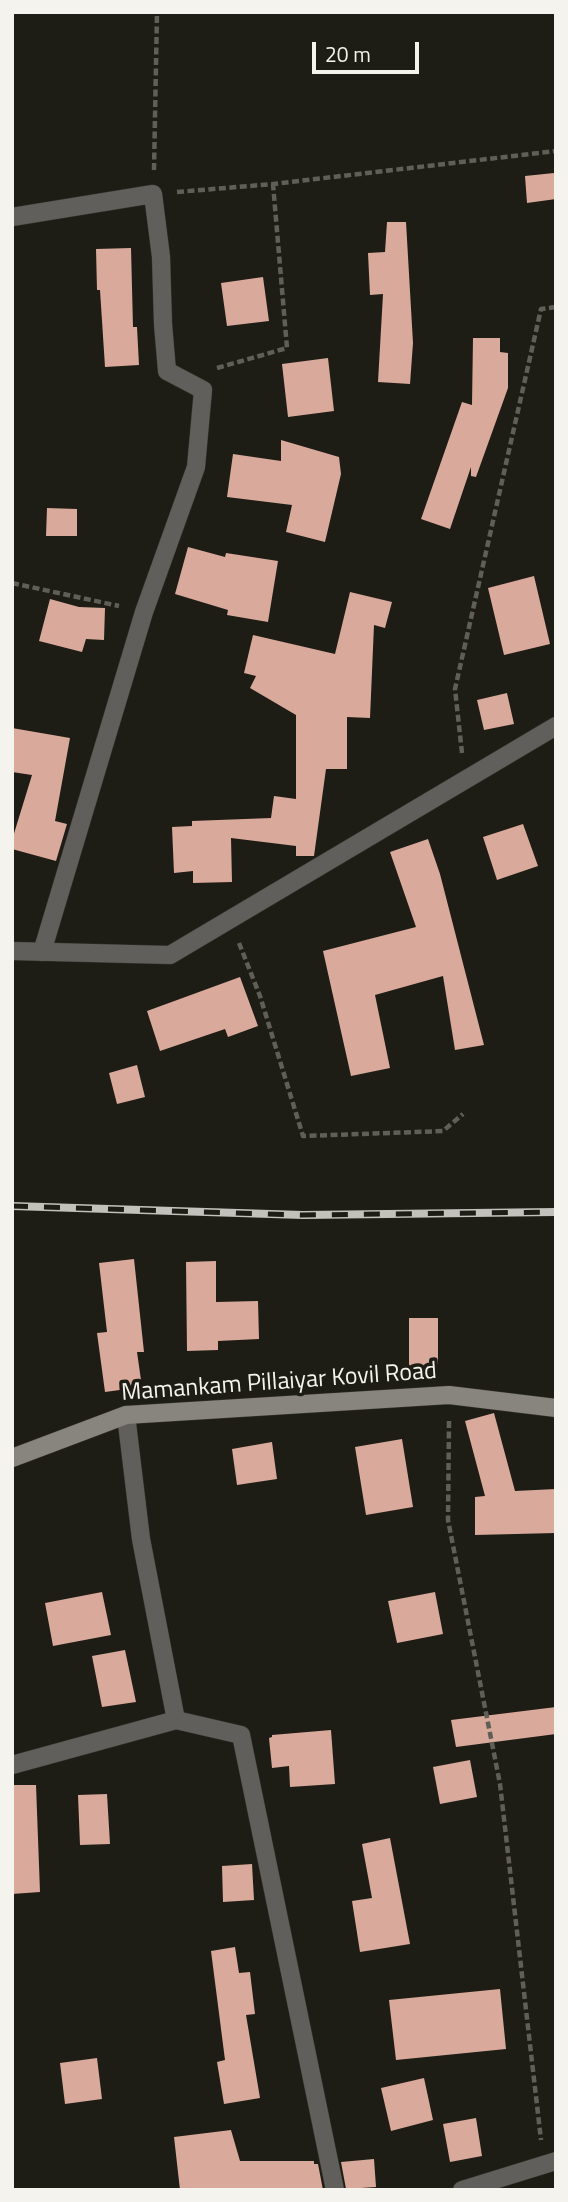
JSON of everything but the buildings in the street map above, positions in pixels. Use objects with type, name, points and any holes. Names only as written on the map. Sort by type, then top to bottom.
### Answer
[{"type":"main road","name":"Mamankam Pillaiyar Kovil Road","points":[[12,1458],[126,1415],[449,1395],[556,1408]]},
{"type":"street","points":[[12,217],[153,194],[161,257],[167,371],[202,390],[196,467],[144,611],[42,951]]},
{"type":"street","points":[[12,951],[170,956],[556,726]]},
{"type":"street","points":[[126,1415],[141,1539],[176,1720]]},
{"type":"street","points":[[12,1765],[176,1720],[241,1735],[335,2190]]},
{"type":"street","points":[[462,2190],[550,2163]]},
{"type":"path","points":[[157,12],[153,194],[274,184],[556,151]]},
{"type":"path","points":[[202,390],[208,370],[287,348],[274,184]]},
{"type":"path","points":[[465,781],[455,689],[541,309],[556,307]]},
{"type":"path","points":[[12,583],[144,611]]},
{"type":"path","points":[[230,919],[260,996],[303,1136],[443,1131],[463,1114]]},
{"type":"path","points":[[449,1395],[448,1520],[500,1784],[550,2163]]},
{"type":"railway","points":[[12,1206],[303,1215],[556,1212]]}]
